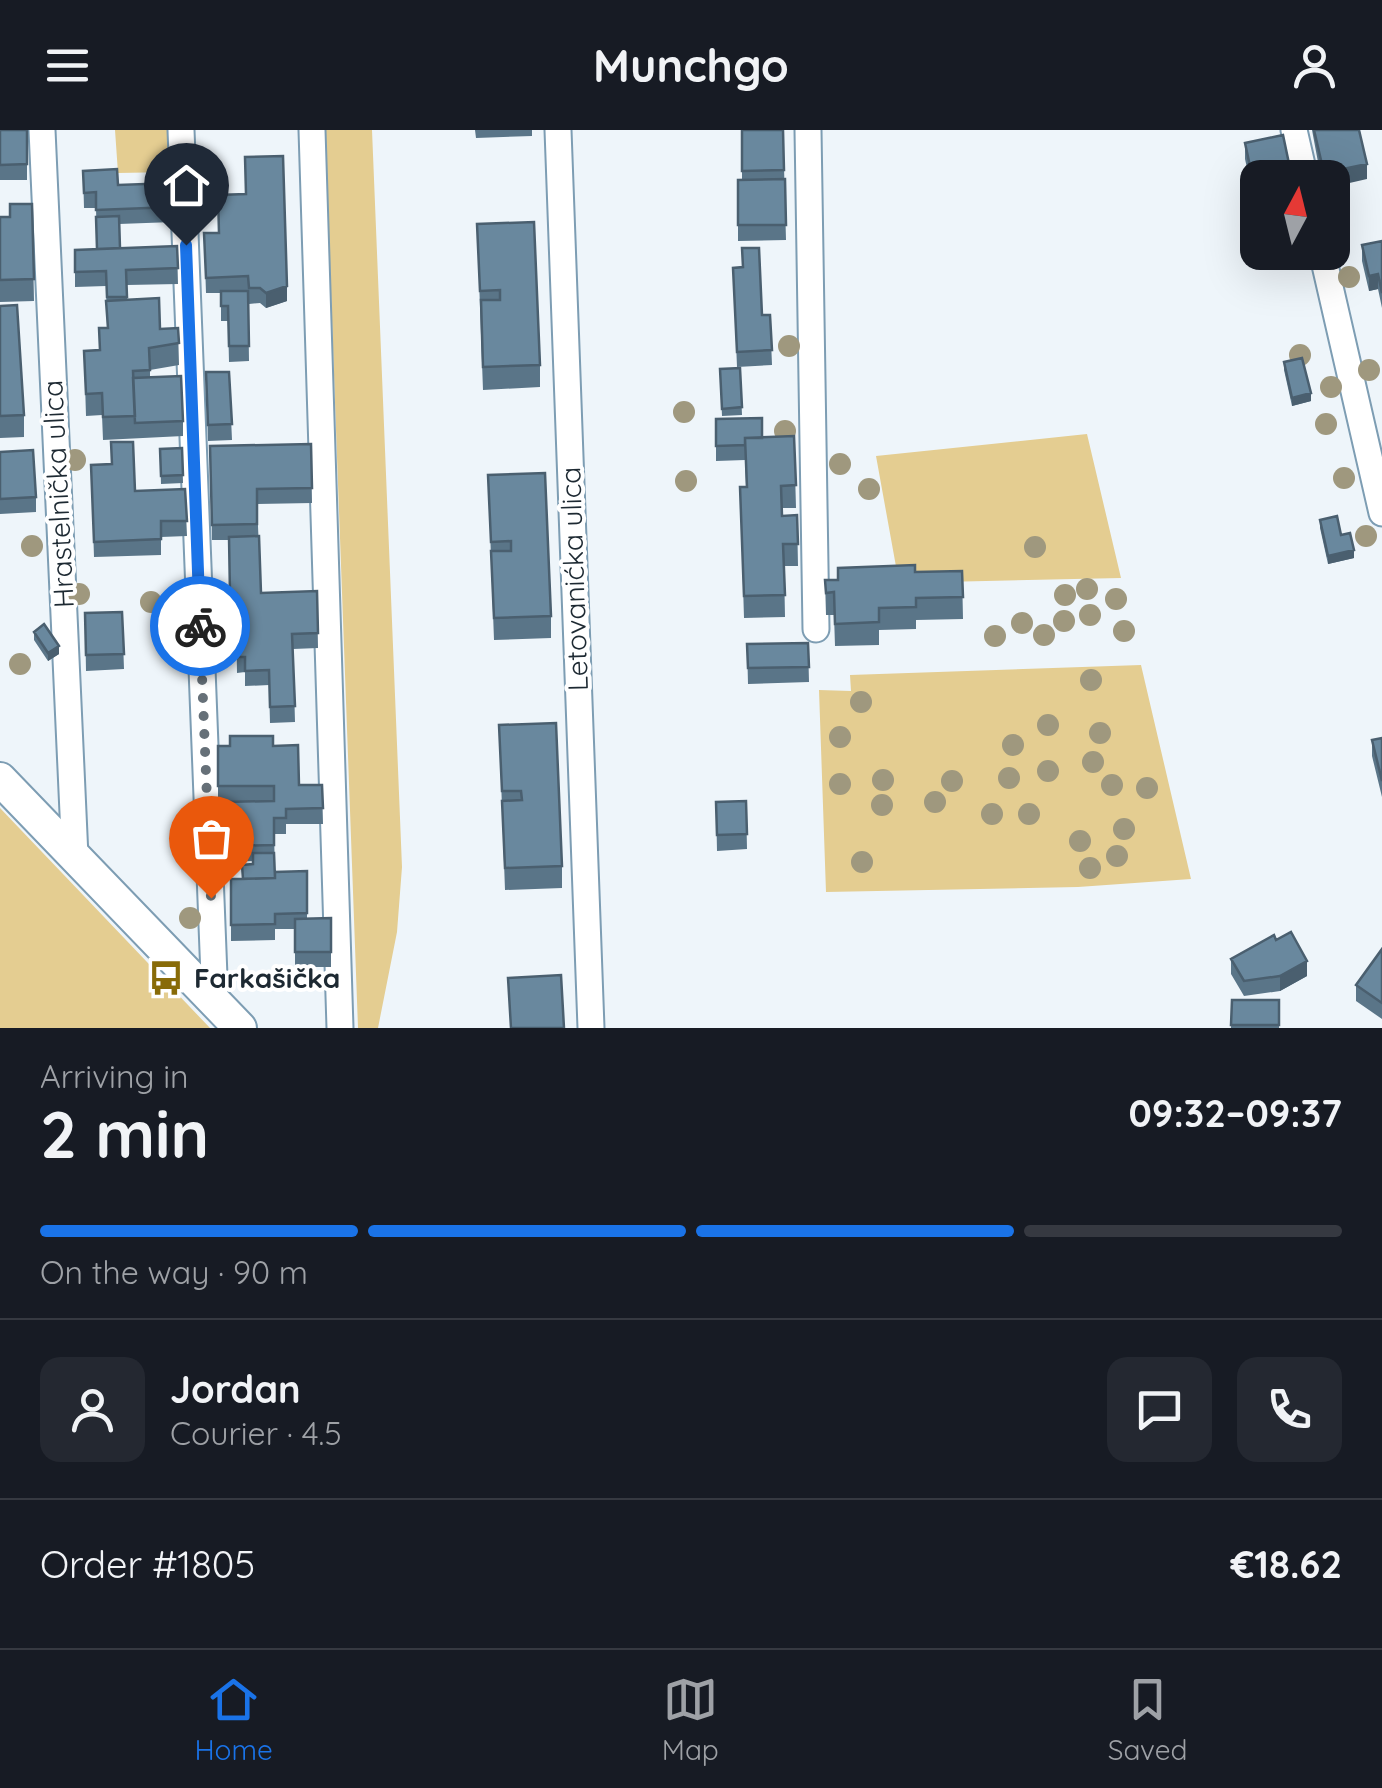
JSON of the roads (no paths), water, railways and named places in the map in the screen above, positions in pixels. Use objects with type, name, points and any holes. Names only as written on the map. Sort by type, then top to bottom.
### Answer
[{"type":"street","name":"Hrastelnička ulica","points":[[42,130],[75,857]]},
{"type":"street","points":[[181,130],[215,1002]]},
{"type":"street","points":[[312,130],[340,1028]]},
{"type":"street","name":"Letovanićka ulica","points":[[558,130],[591,1028]]},
{"type":"street","points":[[808,130],[816,628]]},
{"type":"street","points":[[1294,130],[1301,160]]},
{"type":"street","points":[[1326,270],[1382,514]]},
{"type":"street","points":[[0,780],[240,1028]]},
{"type":"place","name":"Farkašička","points":[[166,978]]}]
